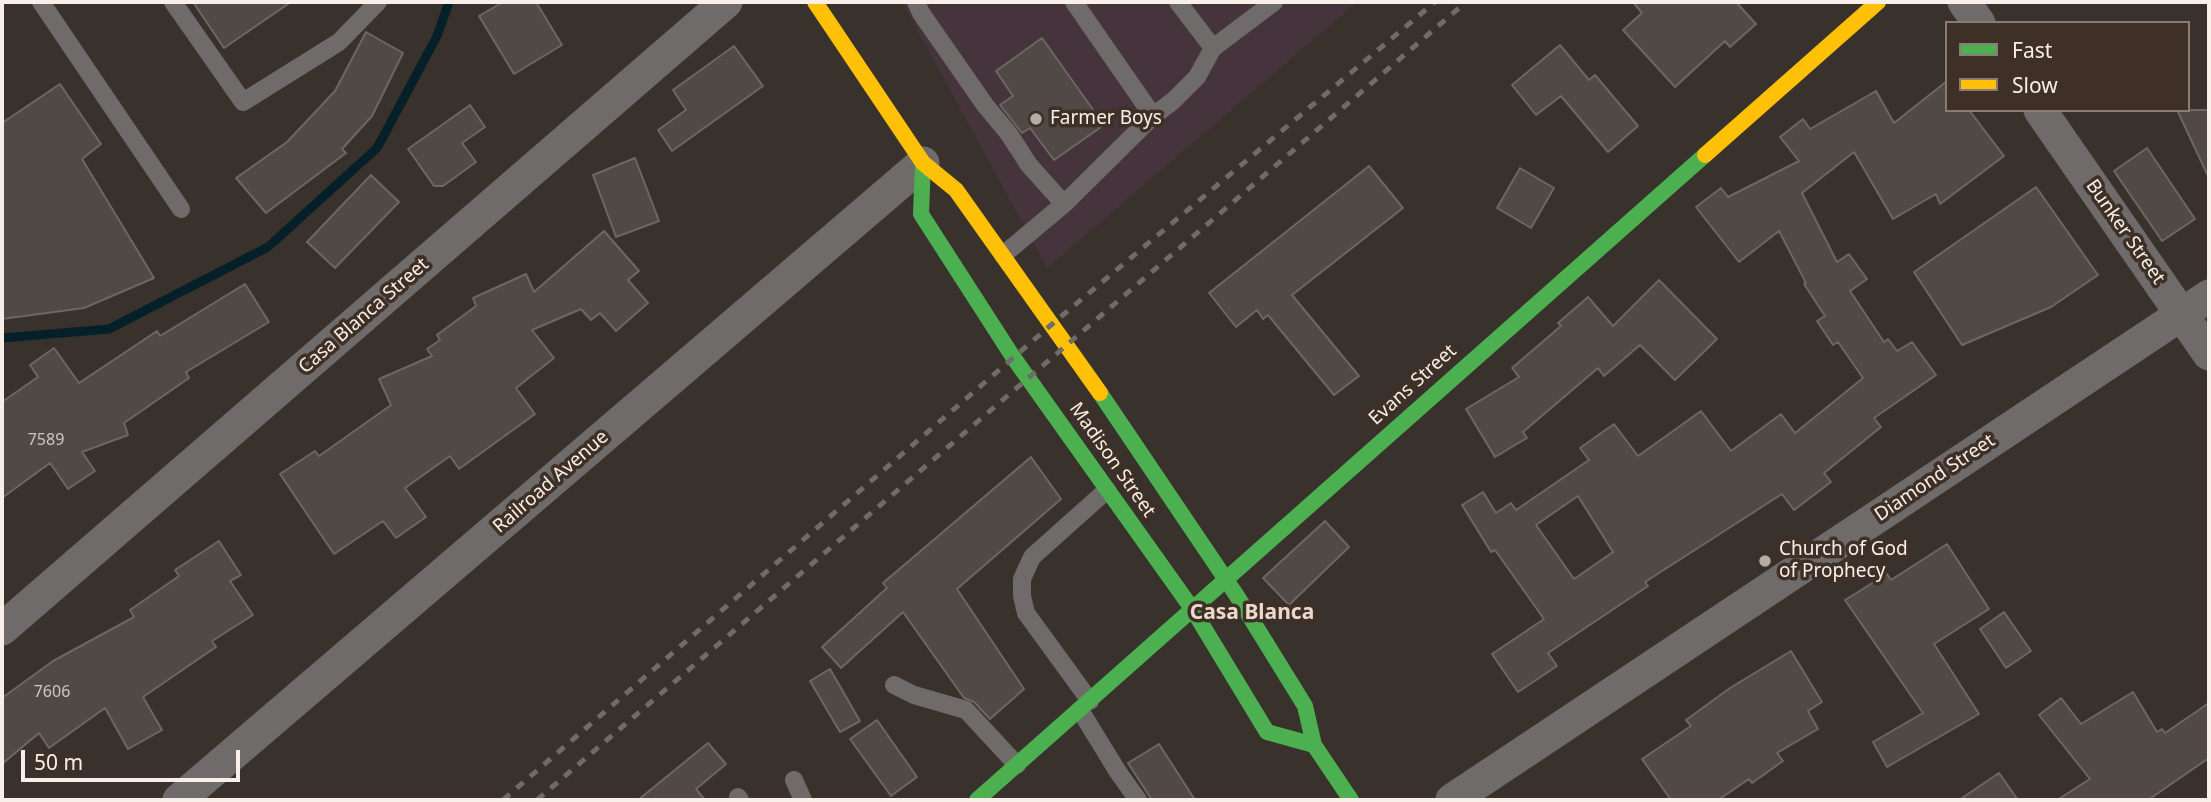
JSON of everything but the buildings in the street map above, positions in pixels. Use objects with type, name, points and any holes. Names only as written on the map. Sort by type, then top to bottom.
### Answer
[{"type":"street","name":"Casa Blanca Street","points":[[2,629],[726,2]]},
{"type":"street","name":"Evans Street","points":[[977,800],[1878,2]]},
{"type":"street","points":[[1964,2],[1978,21]]},
{"type":"street","name":"Madison Street","points":[[819,8],[923,163],[957,190],[1068,346],[1226,579],[1305,706],[1314,746],[1351,800]]},
{"type":"street","name":"Bunker Street","points":[[2042,112],[2196,305],[2209,354]]},
{"type":"street","name":"Madison Street","points":[[923,163],[921,214],[1013,357],[1193,610],[1268,732],[1314,746]]},
{"type":"street","name":"Railroad Avenue","points":[[178,800],[923,163]]},
{"type":"street","name":"Diamond Street","points":[[1452,800],[2196,305]]},
{"type":"lane","points":[[41,2],[181,209]]},
{"type":"lane","points":[[173,2],[243,102],[339,42],[378,2]]},
{"type":"lane","points":[[819,8],[843,2]]},
{"type":"lane","points":[[916,2],[985,105],[1009,134],[1029,165],[1064,204]]},
{"type":"lane","points":[[1074,2],[1153,116]]},
{"type":"lane","points":[[1178,2],[1213,48]]},
{"type":"lane","points":[[1003,255],[1064,204],[1153,116],[1173,101],[1197,77],[1213,48],[1274,2]]},
{"type":"lane","points":[[1107,491],[1032,557],[1022,579],[1022,596],[1026,613],[1085,705],[1118,772],[1138,800]]},
{"type":"lane","points":[[894,685],[914,695],[966,710],[1017,765]]},
{"type":"lane","points":[[793,780],[803,800]]},
{"type":"shaded area","points":[[902,2],[1357,2],[1047,268]]},
{"type":"waterway","points":[[2,338],[109,329],[268,247],[377,148],[437,36],[449,2]]},
{"type":"railway","points":[[503,800],[1051,325],[1435,2]]},
{"type":"railway","points":[[537,800],[1466,2]]},
{"type":"traffic: fast","points":[[977,800],[1705,155]]},
{"type":"traffic: fast","points":[[923,163],[921,214],[1013,357],[1193,610],[1267,732],[1314,745]]},
{"type":"traffic: fast","points":[[1100,393],[1237,596],[1305,706],[1314,745],[1351,800]]},
{"type":"traffic: slow","points":[[815,2],[923,163],[956,190],[1100,393]]},
{"type":"traffic: slow","points":[[1705,155],[1878,2]]},
{"type":"place","name":"Farmer Boys","points":[[1036,119]]},
{"type":"place","name":"Church of God of Prophecy","points":[[1765,561]]},
{"type":"district","name":"Casa Blanca","points":[[1252,613]]}]
